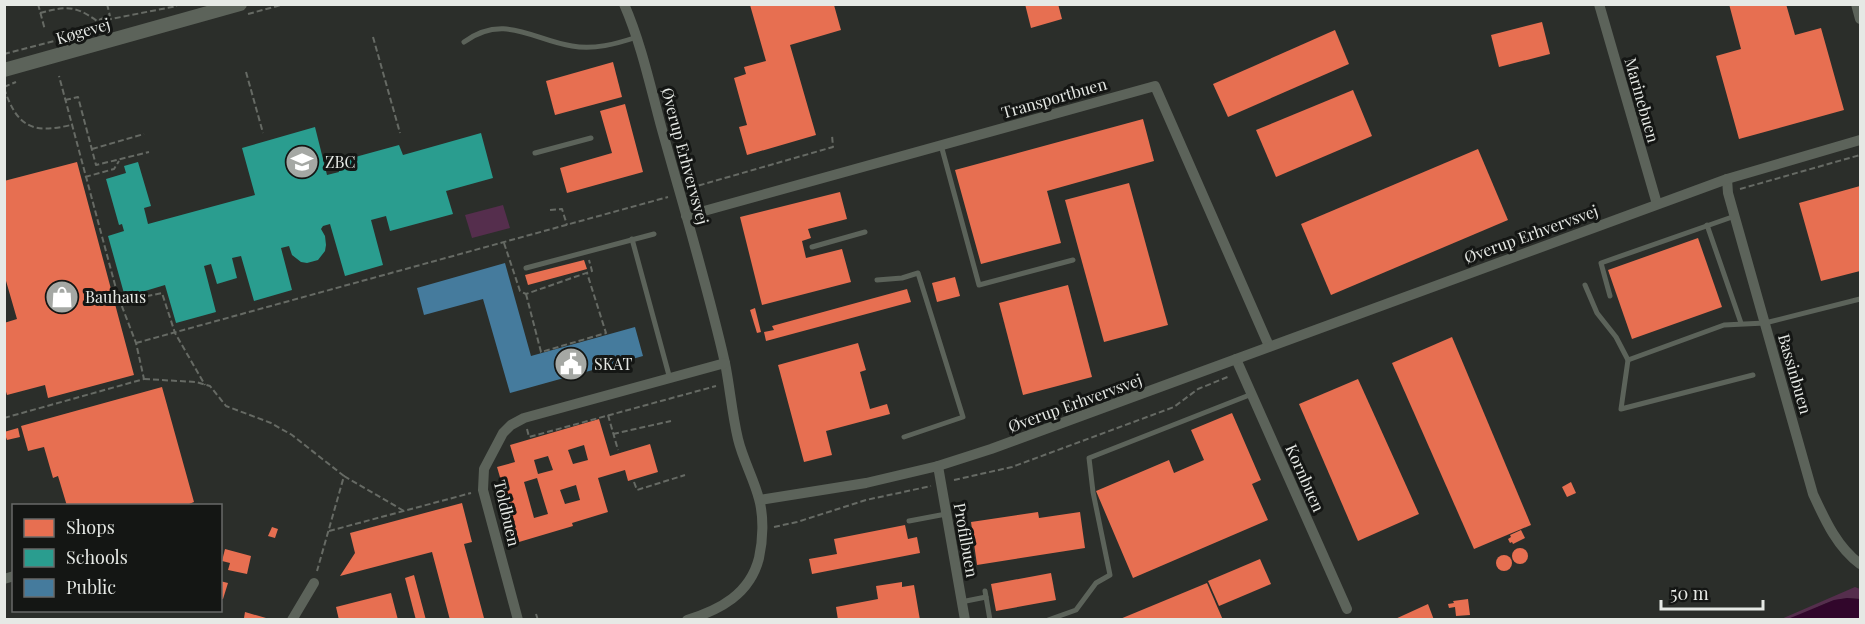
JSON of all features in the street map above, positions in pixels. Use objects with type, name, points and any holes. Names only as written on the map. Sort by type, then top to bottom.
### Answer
[{"type":"street","name":"Køgevej","points":[[4,70],[240,4]]},
{"type":"street","name":"Øverup Erhvervsvej","points":[[624,4],[637,38],[686,216],[724,363],[738,439],[760,500],[866,483],[938,466],[991,449],[1727,179],[1860,140]]},
{"type":"street","name":"Øverup Erhvervsvej","points":[[629,4],[631,21]]},
{"type":"street","name":"Marinebuen","points":[[1599,4],[1657,204]]},
{"type":"street","points":[[1856,4],[1860,19]]},
{"type":"street","name":"Transportbuen","points":[[686,216],[1155,86],[1269,346]]},
{"type":"street","name":"Bassinbuen","points":[[1727,179],[1728,193],[1813,494],[1830,530],[1860,564]]},
{"type":"street","name":"Kornbuen","points":[[1236,359],[1347,609]]},
{"type":"street","name":"Toldbuen","points":[[518,620],[483,490],[484,469],[503,433],[511,425],[524,418],[724,363]]},
{"type":"street","name":"Profilbuen","points":[[938,466],[965,620]]},
{"type":"street","points":[[687,620],[708,614],[724,606],[746,585],[754,573],[759,559],[762,529],[760,500]]},
{"type":"street","points":[[292,620],[314,583]]},
{"type":"lane","points":[[464,42],[476,34],[507,30],[523,31],[573,46],[604,46],[637,38]]},
{"type":"lane","points":[[535,153],[591,138]]},
{"type":"lane","points":[[940,145],[979,285],[1073,260]]},
{"type":"lane","points":[[1610,296],[1601,263],[1735,216]]},
{"type":"lane","points":[[1707,225],[1741,323]]},
{"type":"lane","points":[[812,247],[865,232]]},
{"type":"lane","points":[[526,268],[654,234]]},
{"type":"lane","points":[[632,239],[670,379]]},
{"type":"lane","points":[[877,280],[902,278],[918,273],[963,417],[904,437]]},
{"type":"lane","points":[[1585,285],[1597,313],[1616,337],[1628,360],[1622,409],[1752,375]]},
{"type":"lane","points":[[1628,360],[1724,325],[1765,323],[1860,299]]},
{"type":"lane","points":[[1047,620],[1076,610],[1096,583],[1110,575],[1093,492],[1089,458],[1252,394]]},
{"type":"lane","points":[[909,521],[946,514]]},
{"type":"lane","points":[[962,602],[985,594],[990,620]]},
{"type":"path","points":[[38,4],[45,30]]},
{"type":"path","points":[[107,4],[111,19]]},
{"type":"path","points":[[82,33],[111,19],[182,5]]},
{"type":"path","points":[[40,13],[63,7],[78,10],[97,21],[110,15]]},
{"type":"path","points":[[373,37],[400,133]]},
{"type":"path","points":[[4,54],[61,39]]},
{"type":"path","points":[[246,72],[263,133]]},
{"type":"path","points":[[59,76],[120,302],[136,343],[144,379]]},
{"type":"path","points":[[4,88],[9,102],[20,119],[35,129],[50,130],[71,125]]},
{"type":"path","points":[[65,100],[78,97],[96,165],[150,152]]},
{"type":"path","points":[[92,149],[144,134]]},
{"type":"path","points":[[136,343],[680,194],[693,186],[833,147],[832,135]]},
{"type":"path","points":[[1728,193],[1860,155]]},
{"type":"path","points":[[85,177],[114,169],[119,161]]},
{"type":"path","points":[[550,210],[562,209],[567,225]]},
{"type":"path","points":[[503,242],[520,291],[526,294],[592,271],[587,252]]},
{"type":"path","points":[[526,294],[541,352],[606,333],[587,273]]},
{"type":"path","points":[[120,302],[162,293],[175,333],[205,385]]},
{"type":"path","points":[[762,529],[797,522],[866,500],[1012,467],[1174,407],[1198,389],[1242,371]]},
{"type":"path","points":[[4,418],[144,379],[196,382],[210,387],[226,406],[271,423],[292,435],[345,476],[404,512]]},
{"type":"path","points":[[524,418],[529,436],[728,383]]},
{"type":"path","points":[[608,415],[618,450]]},
{"type":"path","points":[[613,434],[670,421]]},
{"type":"path","points":[[634,482],[637,490],[686,475]]},
{"type":"path","points":[[314,583],[345,476]]},
{"type":"path","points":[[329,531],[483,490]]},
{"type":"path","points":[[536,614],[538,620]]},
{"type":"shaded area","points":[[503,205],[510,228],[472,238],[465,215]]},
{"type":"shaded area","points":[[1855,587],[1860,589],[1860,599],[1836,600],[1800,615],[1779,620]]},
{"type":"shaded area","points":[[1860,599],[1860,619],[1788,619],[1834,600]]},
{"type":"building: Shops","points":[[1025,4],[1058,4],[1062,19],[1031,28]]},
{"type":"building: Shops","points":[[1729,4],[1786,4],[1795,35],[1821,28],[1844,110],[1739,139],[1716,56],[1741,49]]},
{"type":"building: Shops","points":[[750,5],[834,5],[841,30],[790,45],[816,135],[747,155],[739,127],[747,125],[734,78],[746,74],[744,67],[766,61]]},
{"type":"building: Shops","points":[[1542,22],[1550,54],[1499,67],[1491,35]]},
{"type":"building: Shops","points":[[1335,30],[1349,64],[1228,117],[1213,84]]},
{"type":"building: Shops","points":[[613,62],[622,97],[555,115],[546,81]]},
{"type":"building: Shops","points":[[1353,90],[1372,136],[1276,177],[1256,130]]},
{"type":"building: Shops","points":[[625,104],[643,172],[567,193],[560,168],[612,153],[600,111]]},
{"type":"building: Shops","points":[[1143,119],[1154,161],[1047,191],[1061,243],[981,264],[955,170]]},
{"type":"building: Shops","points":[[1478,149],[1508,220],[1331,295],[1301,224]]},
{"type":"building: Shops","name":"Bauhaus","points":[[77,162],[134,375],[48,398],[45,385],[7,395],[4,385],[4,323],[17,319],[4,274],[4,181]]},
{"type":"building: Shops","points":[[1129,183],[1168,325],[1104,342],[1065,200]]},
{"type":"building: Shops","points":[[1860,186],[1860,271],[1821,281],[1799,203]]},
{"type":"building: Shops","points":[[840,192],[847,219],[808,229],[811,238],[802,241],[806,258],[842,249],[851,282],[762,305],[740,217]]},
{"type":"building: Shops","points":[[1698,238],[1722,307],[1632,339],[1608,270]]},
{"type":"building: Shops","points":[[584,260],[587,269],[528,285],[525,275]]},
{"type":"building: Shops","points":[[955,277],[960,296],[937,302],[932,283]]},
{"type":"building: Shops","points":[[1068,285],[1092,377],[1023,395],[999,303]]},
{"type":"building: Shops","points":[[907,289],[911,302],[766,341],[764,332],[774,330],[772,326]]},
{"type":"building: Shops","points":[[755,308],[761,332],[757,333],[750,310]]},
{"type":"building: Shops","points":[[1452,337],[1531,525],[1474,549],[1392,363]]},
{"type":"building: Shops","points":[[858,343],[866,370],[860,372],[870,409],[887,404],[890,414],[826,431],[832,455],[804,462],[778,365]]},
{"type":"building: Shops","points":[[1358,379],[1419,514],[1358,541],[1299,404]]},
{"type":"building: Shops","points":[[162,387],[194,502],[189,504],[66,504],[58,476],[53,478],[44,447],[28,451],[21,426]]},
{"type":"building: Shops","points":[[1232,413],[1261,480],[1252,484],[1268,520],[1133,578],[1096,491],[1169,460],[1174,473],[1204,460],[1191,430]]},
{"type":"building: Shops","points":[[599,419],[610,456],[650,444],[658,472],[628,481],[625,470],[598,478],[608,512],[572,523],[573,526],[519,542],[497,467],[515,462],[510,445]],"holes":[[[584,445],[588,460],[573,464],[568,450]],[[548,456],[553,470],[538,474],[534,460]],[[537,478],[548,514],[534,518],[524,482]],[[576,485],[580,500],[565,504],[560,490]]]},
{"type":"building: Shops","points":[[18,428],[20,437],[7,440],[4,432]]},
{"type":"building: Shops","points":[[1571,482],[1576,493],[1567,497],[1562,487]]},
{"type":"building: Shops","points":[[462,503],[472,542],[464,544],[484,618],[450,620],[432,552],[340,576],[355,553],[350,533]]},
{"type":"building: Shops","points":[[1038,512],[1039,518],[1080,512],[1085,548],[977,565],[971,522]]},
{"type":"building: Shops","points":[[905,525],[908,539],[917,537],[920,553],[812,574],[809,559],[837,554],[834,539]]},
{"type":"building: Shops","points":[[272,527],[278,529],[275,538],[268,536]]},
{"type":"building: Shops","points":[[1521,530],[1525,538],[1513,544],[1510,543],[1508,539],[1510,535]]},
{"type":"building: Shops","points":[[1517,548],[1523,548],[1528,556],[1526,562],[1517,564],[1512,559],[1512,553]]},
{"type":"building: Shops","points":[[225,549],[251,556],[247,574],[228,570],[230,563],[222,561]]},
{"type":"building: Shops","points":[[1504,555],[1510,557],[1512,563],[1510,569],[1504,571],[1498,569],[1496,563],[1498,557]]},
{"type":"building: Shops","points":[[1260,559],[1271,584],[1219,606],[1208,581]]},
{"type":"building: Shops","points":[[1051,573],[1056,600],[996,611],[991,584]]},
{"type":"building: Shops","points":[[414,575],[426,620],[416,620],[405,578]]},
{"type":"building: Shops","points":[[222,582],[228,583],[222,599]]},
{"type":"building: Shops","points":[[902,582],[902,587],[914,585],[920,620],[838,620],[836,607],[878,599],[876,586]]},
{"type":"building: Shops","points":[[1207,583],[1223,620],[1120,619]]},
{"type":"building: Shops","points":[[391,593],[398,620],[339,620],[336,607]]},
{"type":"building: Shops","points":[[1468,599],[1470,615],[1456,616],[1455,607],[1449,608],[1448,604],[1454,603],[1453,601]]},
{"type":"building: Shops","points":[[1428,604],[1434,620],[1393,620]]},
{"type":"building: Shops","points":[[245,612],[266,618],[265,620],[248,620],[244,618]]},
{"type":"building: Schools","points":[[315,127],[327,175],[339,172],[337,162],[399,145],[403,155],[481,133],[493,178],[446,191],[453,214],[390,231],[386,216],[371,220],[383,265],[345,276],[330,224],[321,229],[326,245],[325,251],[318,260],[301,262],[292,255],[289,246],[281,248],[292,290],[254,301],[241,256],[232,258],[237,278],[217,284],[211,264],[204,266],[216,312],[176,323],[165,285],[125,297],[108,236],[124,231],[122,224],[119,225],[106,179],[126,173],[124,166],[138,162],[151,206],[144,208],[148,224],[255,195],[242,148]]},
{"type":"building: Public","points":[[505,263],[531,356],[635,327],[643,356],[510,393],[483,299],[424,315],[417,288]]},
{"type":"place","name":"ZBC","points":[[302,162]]},
{"type":"place","name":"Bauhaus","points":[[62,297]]},
{"type":"place","name":"SKAT","points":[[571,364]]}]
